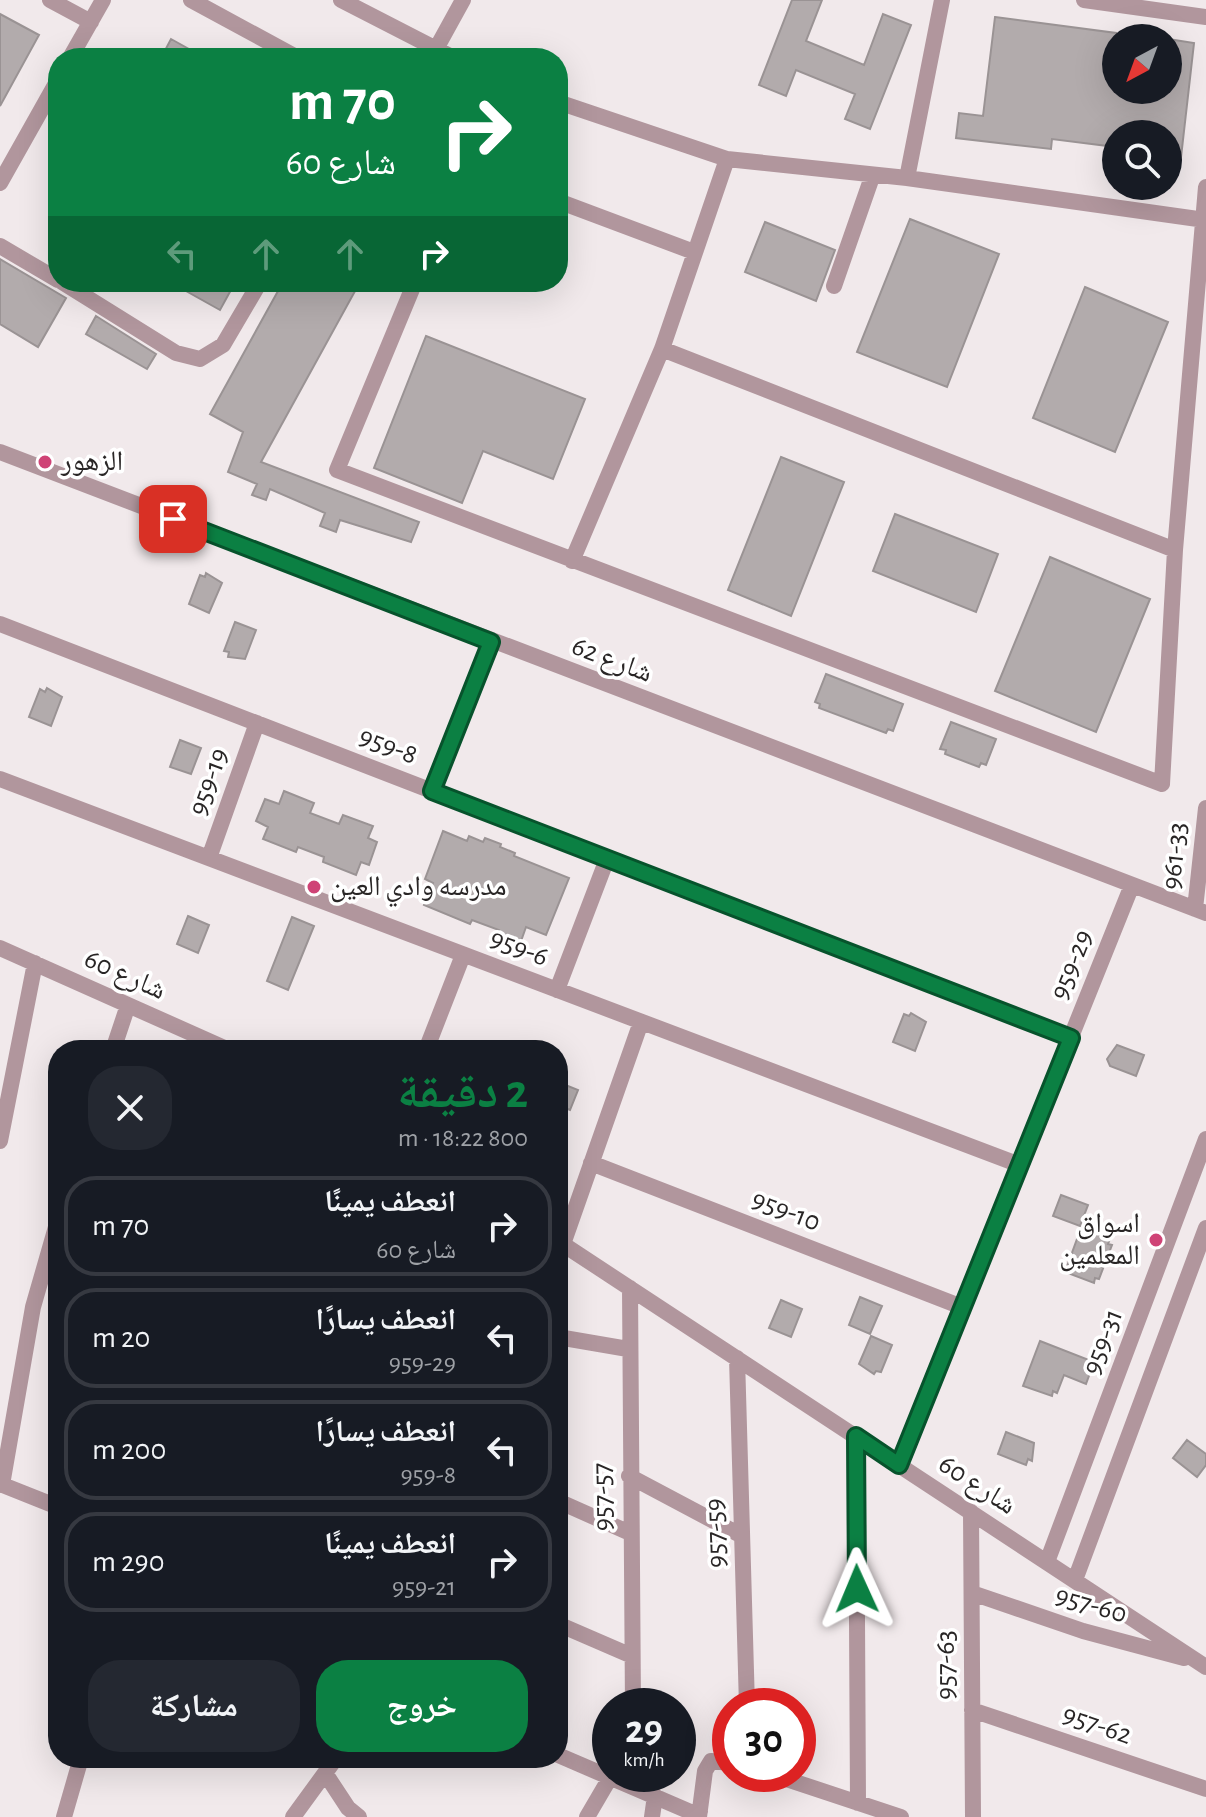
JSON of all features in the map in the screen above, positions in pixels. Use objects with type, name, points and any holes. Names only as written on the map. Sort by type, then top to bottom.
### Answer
[{"type":"street","points":[[50,0],[91,22]]},
{"type":"street","points":[[76,48],[103,0]]},
{"type":"street","points":[[191,0],[280,48]]},
{"type":"street","points":[[341,0],[434,48]]},
{"type":"street","points":[[437,48],[463,0]]},
{"type":"street","points":[[907,178],[942,0]]},
{"type":"street","points":[[1084,0],[1206,17]]},
{"type":"street","points":[[0,183],[48,98]]},
{"type":"street","points":[[568,105],[727,159],[872,177],[907,178],[1205,220]]},
{"type":"street","points":[[572,561],[662,349],[727,159]]},
{"type":"street","points":[[834,286],[872,177]]},
{"type":"street","points":[[411,292],[337,470],[1162,784],[1175,550],[1206,187]]},
{"type":"street","points":[[568,205],[694,252]]},
{"type":"street","points":[[0,246],[48,274]]},
{"type":"street","points":[[78,292],[176,353],[200,359],[223,345],[254,292]]},
{"type":"street","points":[[662,349],[1175,550]]},
{"type":"street","name":"شارع 62","points":[[0,452],[1201,911]]},
{"type":"street","name":"959-8","points":[[0,624],[1071,1038]]},
{"type":"street","points":[[432,791],[491,642]]},
{"type":"street","name":"959-19","points":[[209,858],[257,723]]},
{"type":"street","name":"959-6","points":[[0,779],[1020,1165]]},
{"type":"street","name":"961-33","points":[[1201,911],[1206,808]]},
{"type":"street","points":[[557,990],[607,859]]},
{"type":"street","name":"959-29","points":[[899,1465],[1132,885]]},
{"type":"street","name":"شارع 60","points":[[0,948],[128,1005],[191,1040]]},
{"type":"street","points":[[430,1040],[463,955]]},
{"type":"street","points":[[0,1141],[8,1062],[35,963]]},
{"type":"street","points":[[116,1040],[128,1005]]},
{"type":"street","points":[[568,1222],[641,1022]]},
{"type":"street","name":"959-31","points":[[1047,1562],[1206,1139]]},
{"type":"street","name":"959-10","points":[[591,1163],[962,1307]]},
{"type":"street","name":"959-31","points":[[1075,1580],[1206,1228]]},
{"type":"street","name":"شارع 60","points":[[568,1247],[1202,1664]]},
{"type":"street","points":[[48,1255],[33,1307],[1,1484],[48,1503]]},
{"type":"street","name":"957-57","points":[[630,1288],[628,1349],[633,1688]]},
{"type":"street","points":[[568,1339],[628,1349]]},
{"type":"street","name":"957-59","points":[[737,1358],[746,1688]]},
{"type":"street","points":[[856,1436],[858,1803]]},
{"type":"street","points":[[629,1476],[742,1536]]},
{"type":"street","points":[[568,1505],[630,1533]]},
{"type":"street","name":"957-63","points":[[971,1512],[973,1817]]},
{"type":"street","name":"957-60","points":[[972,1593],[1083,1631],[1202,1664]]},
{"type":"street","points":[[568,1628],[632,1656]]},
{"type":"street","name":"957-62","points":[[972,1710],[1206,1789]]},
{"type":"street","points":[[568,1759],[592,1768]]},
{"type":"street","points":[[650,1792],[699,1814],[705,1771],[712,1761]]},
{"type":"street","points":[[64,1817],[78,1768]]},
{"type":"street","points":[[293,1817],[329,1768]]},
{"type":"street","points":[[325,1773],[348,1808],[359,1817]]},
{"type":"street","points":[[816,1789],[901,1817]]},
{"type":"street","points":[[587,1817],[602,1792]]},
{"type":"street","points":[[652,1817],[655,1796]]},
{"type":"building","points":[[792,0],[822,0],[806,41],[864,65],[883,14],[911,25],[870,129],[845,119],[855,94],[796,70],[786,96],[759,85]]},
{"type":"building","points":[[0,14],[39,35],[0,106]]},
{"type":"building","points":[[995,17],[1102,31],[1102,104],[1182,104],[1182,41],[1194,43],[1182,148],[1182,120],[1102,120],[1102,145],[1052,139],[1051,149],[956,138],[959,113],[983,116]]},
{"type":"building","points":[[171,39],[187,48],[166,48]]},
{"type":"building","points":[[910,219],[999,254],[947,387],[857,352]]},
{"type":"building","points":[[765,222],[835,250],[816,301],[745,272]]},
{"type":"building","points":[[0,259],[48,287],[48,292],[56,292],[66,298],[38,347],[0,324]]},
{"type":"building","points":[[1085,287],[1168,322],[1115,452],[1033,418]]},
{"type":"building","points":[[188,292],[230,292],[220,310]]},
{"type":"building","points":[[277,292],[354,292],[261,462],[419,522],[411,542],[340,520],[336,532],[320,526],[325,513],[270,489],[266,500],[252,495],[257,484],[228,472],[243,432],[210,414]]},
{"type":"building","points":[[96,316],[156,354],[147,369],[86,334]]},
{"type":"building","points":[[426,336],[585,399],[553,479],[483,451],[462,503],[374,468]]},
{"type":"building","points":[[781,457],[844,482],[791,616],[728,590]]},
{"type":"building","points":[[895,514],[998,554],[976,612],[873,571]]},
{"type":"building","points":[[1050,557],[1150,599],[1096,732],[995,691]]},
{"type":"building","points":[[206,573],[222,583],[209,613],[189,604],[200,575],[205,577]]},
{"type":"building","points":[[235,622],[256,630],[245,659],[228,657],[229,652],[224,651]]},
{"type":"building","points":[[826,674],[903,704],[893,731],[888,729],[886,733],[819,708],[820,704],[815,702]]},
{"type":"building","points":[[47,688],[62,697],[51,726],[29,717],[40,689],[45,692]]},
{"type":"building","points":[[951,722],[996,739],[986,765],[981,763],[979,767],[945,754],[946,750],[940,749]]},
{"type":"building","points":[[180,740],[201,748],[191,774],[170,767]]},
{"type":"building","points":[[284,791],[314,803],[310,813],[339,824],[343,815],[373,826],[368,838],[377,842],[369,865],[361,862],[356,875],[323,862],[324,857],[298,847],[296,852],[263,839],[268,827],[256,821],[265,799],[279,804]]},
{"type":"building","points":[[443,831],[467,841],[469,836],[483,842],[485,838],[501,844],[500,847],[515,853],[514,856],[569,878],[546,935],[526,927],[520,944],[497,935],[499,930],[472,920],[470,924],[424,905],[433,883],[425,879]]},
{"type":"building","points":[[188,916],[209,925],[198,953],[177,944]]},
{"type":"building","points":[[292,917],[314,926],[288,990],[267,981]]},
{"type":"building","points":[[911,1013],[926,1022],[915,1051],[893,1042],[904,1014],[909,1016]]},
{"type":"building","points":[[1117,1045],[1144,1055],[1136,1076],[1110,1066],[1107,1059]]},
{"type":"building","points":[[568,1086],[578,1090],[568,1109]]},
{"type":"building","points":[[1061,1195],[1088,1205],[1080,1226],[1053,1216]]},
{"type":"building","points":[[1081,1228],[1110,1239],[1108,1244],[1112,1245],[1099,1279],[1095,1278],[1094,1283],[1065,1272]]},
{"type":"building","points":[[860,1297],[882,1306],[870,1334],[849,1325]]},
{"type":"building","points":[[781,1300],[802,1309],[791,1337],[769,1328]]},
{"type":"building","points":[[871,1336],[892,1345],[881,1372],[874,1374],[859,1364]]},
{"type":"building","points":[[1040,1341],[1094,1362],[1086,1384],[1064,1375],[1057,1393],[1053,1391],[1052,1396],[1023,1386]]},
{"type":"building","points":[[1006,1432],[1034,1443],[1032,1461],[1028,1459],[1026,1465],[998,1454]]},
{"type":"building","points":[[1187,1440],[1206,1454],[1206,1465],[1197,1477],[1173,1458]]},
{"type":"place","name":"الزهور","points":[[45,462]]},
{"type":"place","name":"مدرسه وادي العين","points":[[314,887]]},
{"type":"place","name":"اسواق المعلمين","points":[[1156,1240]]},
{"type":"route","points":[[173,519],[491,642],[432,791],[1071,1038],[899,1465],[856,1436],[857,1589]]}]
